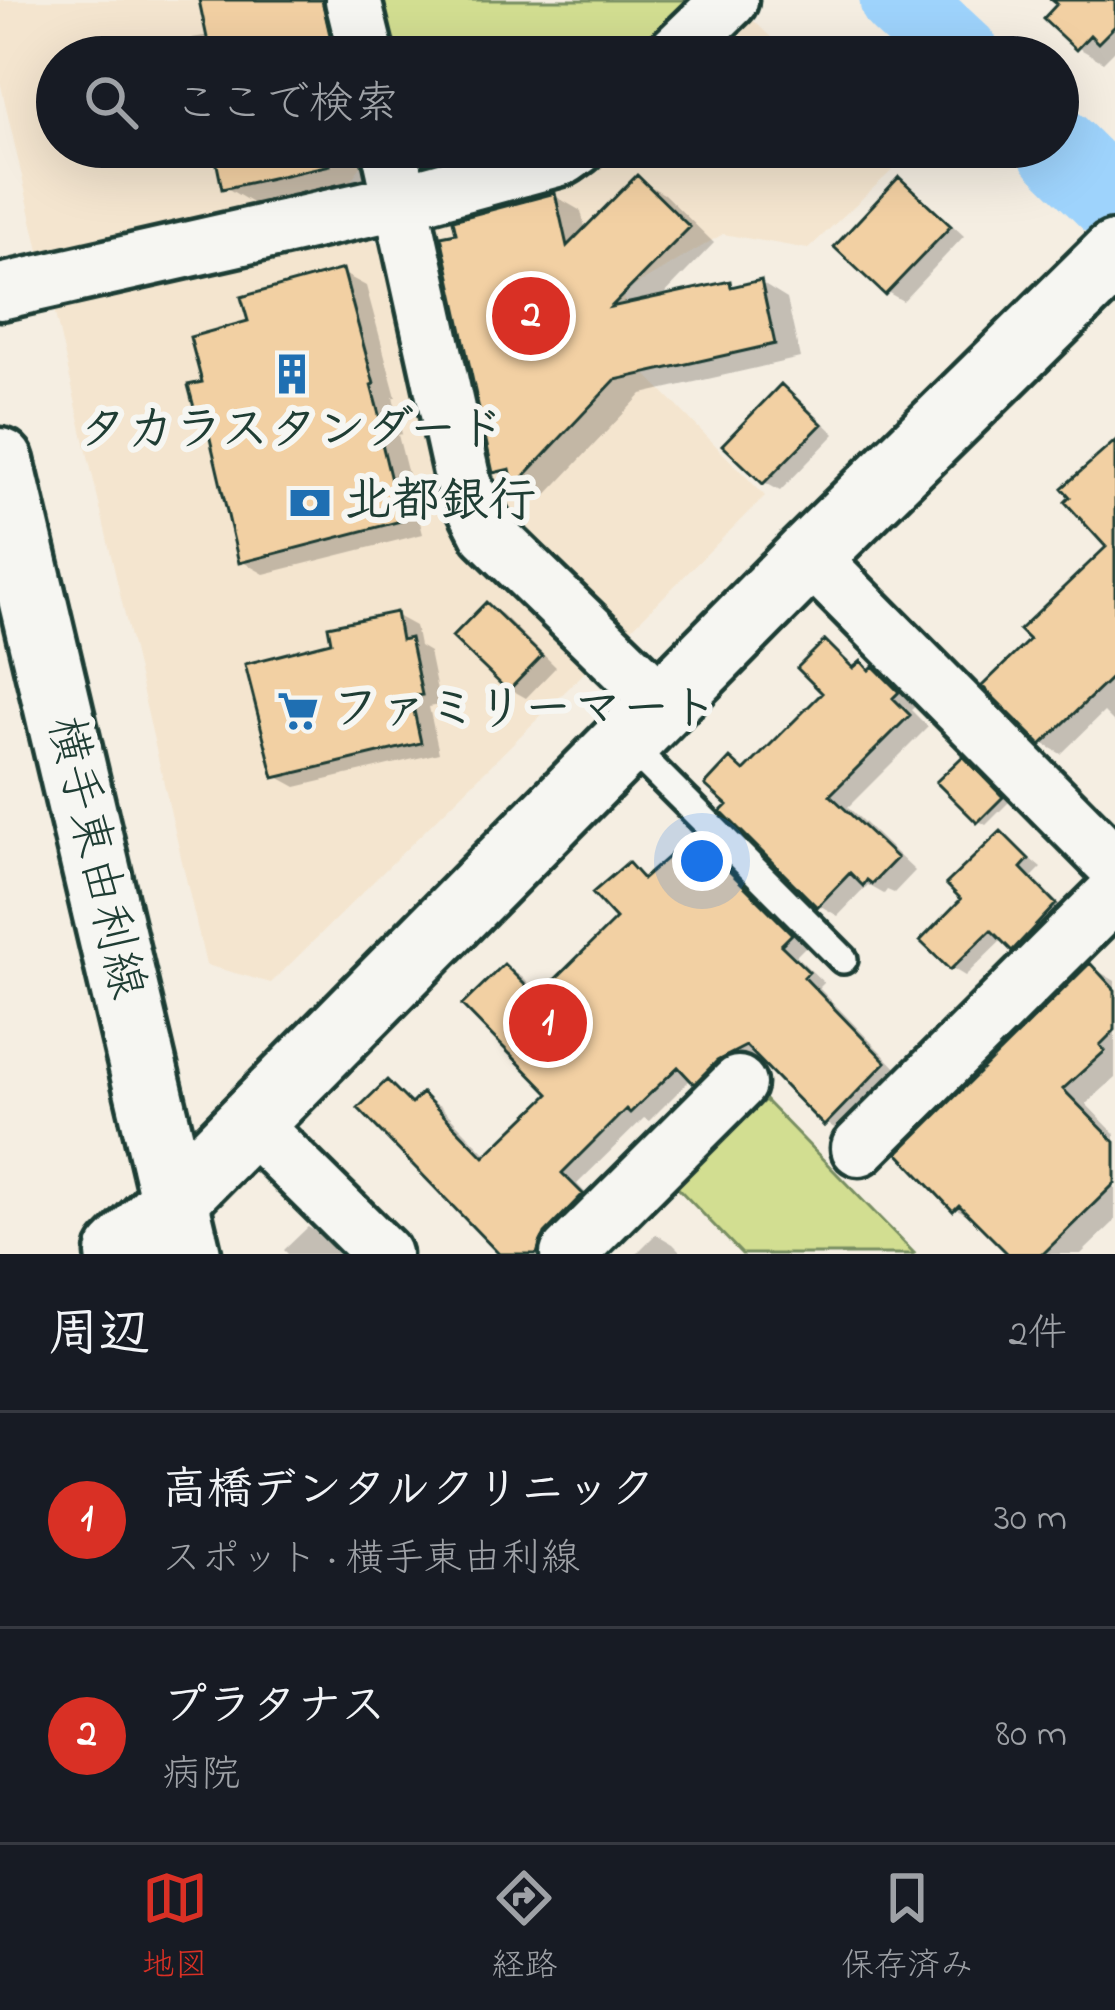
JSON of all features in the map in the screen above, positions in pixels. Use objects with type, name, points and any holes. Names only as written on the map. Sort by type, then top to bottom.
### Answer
[{"type":"street","points":[[353,0],[362,36]]},
{"type":"street","points":[[693,36],[730,0]]},
{"type":"street","points":[[394,168],[464,486],[488,533],[645,723]]},
{"type":"street","points":[[0,292],[402,201],[524,168]]},
{"type":"street","points":[[120,1254],[180,1226],[248,1121],[1102,268]]},
{"type":"street","name":"横手東由利線","points":[[0,462],[180,1226]]},
{"type":"street","points":[[809,556],[1115,865]]},
{"type":"street","points":[[859,1148],[1115,893]]},
{"type":"street","points":[[568,1254],[738,1084]]},
{"type":"street","points":[[248,1121],[383,1254]]},
{"type":"lane","points":[[645,723],[843,959]]},
{"type":"shaded area","points":[[0,0],[336,0],[344,36],[36,36],[36,168],[360,168],[348,184],[40,255],[0,81]]},
{"type":"shaded area","points":[[749,16],[769,36],[729,36]]},
{"type":"shaded area","points":[[597,168],[895,168],[808,249],[723,234],[623,293],[637,365],[765,496],[622,638],[491,502],[425,241],[450,210],[582,183]]},
{"type":"shaded area","points":[[361,230],[389,253],[457,531],[592,665],[271,983],[206,965],[53,305]]},
{"type":"green space","points":[[383,0],[689,0],[654,36],[392,36]]},
{"type":"green space","points":[[765,1100],[914,1253],[742,1254],[676,1186]]},
{"type":"building","points":[[199,0],[322,0],[330,36],[207,36]]},
{"type":"building","points":[[1052,0],[1115,0],[1115,26],[1098,43],[1090,35],[1079,47],[1079,36],[1061,36],[1043,19],[1057,4]]},
{"type":"building","points":[[218,168],[316,168],[222,189]]},
{"type":"building","points":[[637,175],[690,227],[611,307],[730,281],[731,287],[761,280],[775,344],[615,380],[514,487],[510,469],[493,473],[441,236],[456,233],[453,220],[555,193],[567,246]]},
{"type":"building","points":[[899,177],[951,226],[885,295],[834,247]]},
{"type":"building","points":[[343,269],[374,384],[381,422],[377,423],[401,521],[239,563],[205,417],[197,419],[188,385],[202,382],[190,337],[248,321],[241,297]]},
{"type":"building","points":[[781,384],[822,424],[763,484],[722,445]]},
{"type":"building","points":[[1115,441],[1115,674],[1041,745],[982,686],[1029,640],[1019,630],[1106,547],[1065,502],[1070,497],[1062,488]]},
{"type":"building","points":[[486,602],[542,656],[508,691],[452,637]]},
{"type":"building","points":[[396,612],[401,640],[410,638],[422,695],[411,697],[421,743],[274,778],[245,664],[331,642],[328,626]]},
{"type":"building","points":[[825,640],[853,668],[861,661],[869,670],[873,666],[899,692],[893,698],[910,715],[830,795],[897,858],[872,884],[867,880],[863,886],[850,873],[817,907],[721,811],[727,805],[705,785],[730,758],[744,771],[822,693],[797,668]]},
{"type":"building","points":[[963,756],[1003,797],[977,823],[936,782]]},
{"type":"building","points":[[1001,831],[1029,859],[1021,868],[1056,904],[1012,951],[991,930],[950,970],[920,941],[961,899],[946,884]]},
{"type":"building","points":[[693,835],[792,934],[781,945],[809,972],[804,977],[886,1062],[824,1126],[746,1046],[717,1061],[694,1084],[678,1067],[630,1113],[626,1109],[562,1173],[583,1194],[545,1233],[537,1254],[499,1254],[358,1108],[387,1080],[411,1104],[422,1093],[484,1157],[549,1094],[462,1005],[504,964],[537,997],[616,919],[592,893],[628,862],[643,879]]},
{"type":"building","points":[[1090,963],[1115,990],[1115,1030],[1100,1045],[1105,1051],[1063,1089],[1115,1142],[1115,1183],[1043,1254],[1008,1254],[959,1205],[953,1211],[898,1153]]},
{"type":"waterway","points":[[900,0],[939,36]]},
{"type":"waterway","points":[[1078,168],[1115,204]]},
{"type":"place","name":"プラタナス","points":[[531,316]]},
{"type":"place","name":"タカラスタンダード","points":[[292,374]]},
{"type":"place","name":"北都銀行","points":[[310,503]]},
{"type":"place","name":"ファミリーマート","points":[[298,711]]},
{"type":"place","name":"高橋デンタルクリニック","points":[[548,1023]]}]
